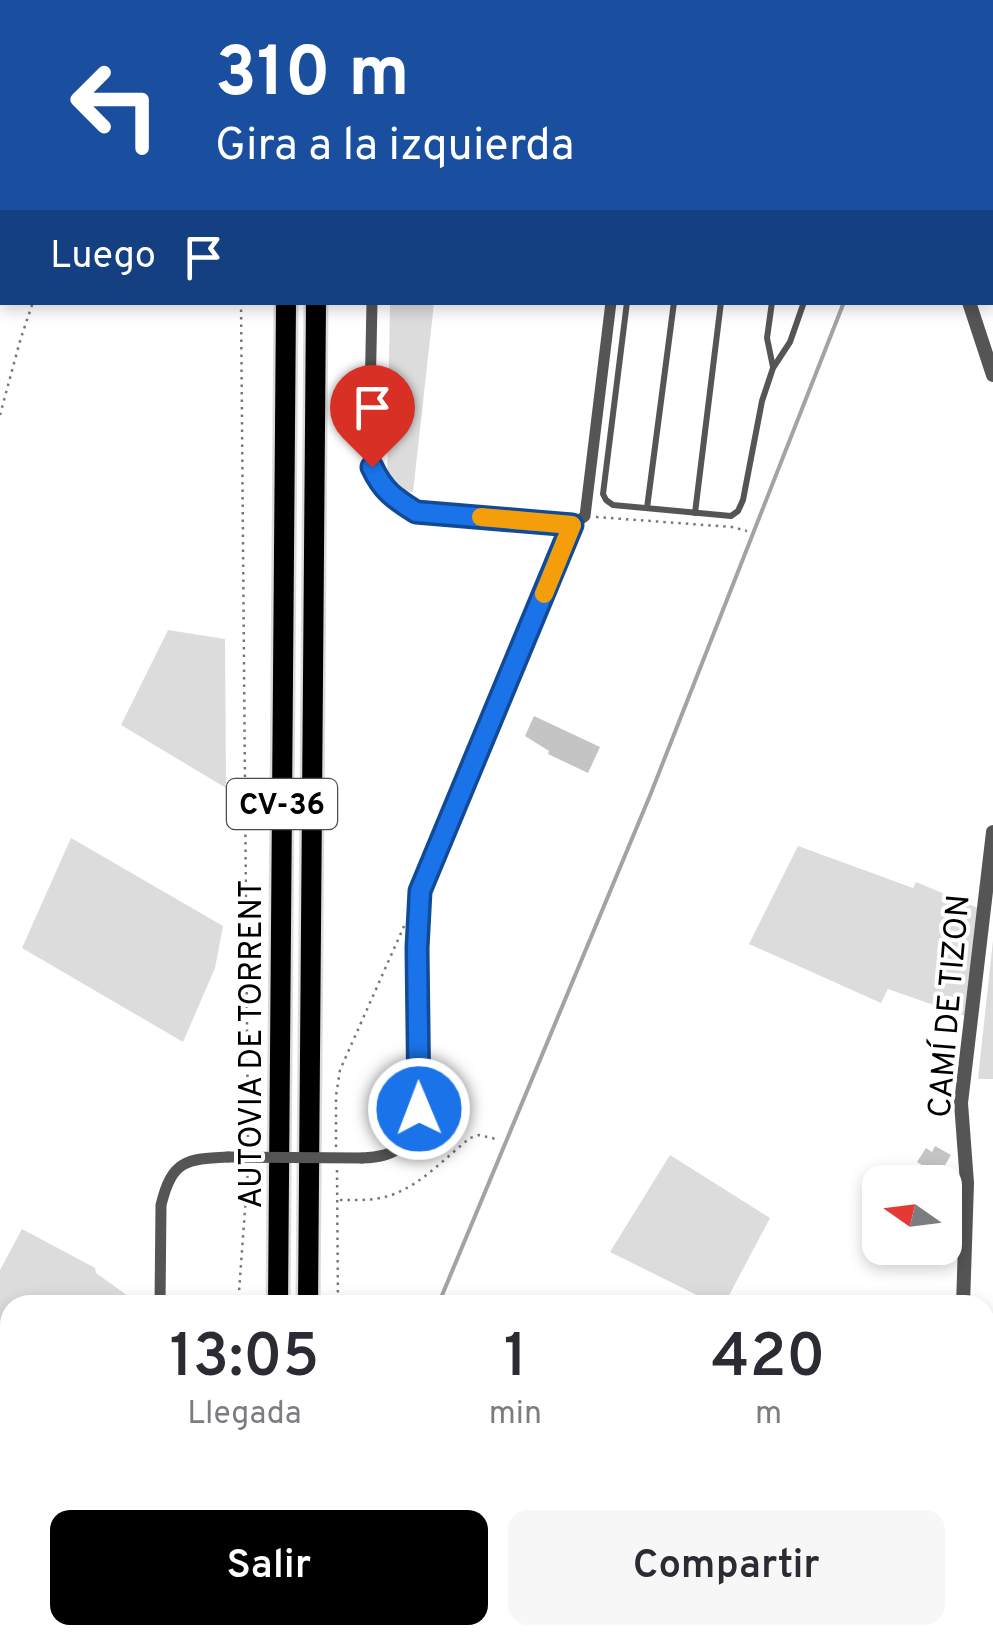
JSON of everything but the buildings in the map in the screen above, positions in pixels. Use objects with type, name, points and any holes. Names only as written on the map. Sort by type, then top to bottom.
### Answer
[{"type":"highway","name":"AUTOVIA DE TORRENT","points":[[278,1295],[286,305]]},
{"type":"highway","name":"AUTOVIA DE TORRENT","points":[[308,1295],[316,305]]},
{"type":"street","points":[[372,305],[369,448],[380,485],[416,512],[572,525]]},
{"type":"street","points":[[160,1295],[160,1205],[175,1170],[192,1158],[378,1158],[392,1154],[406,1143],[415,1128],[419,1109],[420,891],[572,525],[585,516],[612,305]]},
{"type":"street","points":[[970,305],[993,376]]},
{"type":"street","name":"CAMÍ DE TIZON","points":[[963,1295],[966,1183],[960,1103],[993,832]]},
{"type":"lane","points":[[627,305],[603,494],[613,505],[731,516],[738,512],[773,368],[790,342],[803,305]]},
{"type":"lane","points":[[647,508],[674,305]]},
{"type":"lane","points":[[695,513],[721,305]]},
{"type":"lane","points":[[772,305],[767,338],[773,368]]},
{"type":"path","points":[[0,415],[33,305]]},
{"type":"path","points":[[239,1295],[248,1162],[241,305]]},
{"type":"path","points":[[585,516],[747,530]]},
{"type":"path","points":[[338,1295],[336,1125],[340,1070],[404,927]]},
{"type":"path","points":[[338,1200],[368,1200],[394,1194],[420,1180],[470,1138],[480,1135],[496,1139]]},
{"type":"shaded area","points":[[390,305],[434,305],[413,492],[393,490],[387,483]]},
{"type":"shaded area","points":[[168,630],[225,639],[226,788],[121,725]]},
{"type":"shaded area","points":[[71,838],[223,926],[215,968],[183,1042],[22,948]]},
{"type":"shaded area","points":[[798,846],[913,888],[916,882],[978,908],[965,1016],[888,989],[881,1003],[749,944]]},
{"type":"shaded area","points":[[993,940],[993,1079],[978,1079]]},
{"type":"shaded area","points":[[670,1155],[770,1218],[729,1295],[697,1295],[610,1252]]},
{"type":"shaded area","points":[[22,1229],[95,1268],[96,1273],[127,1295],[0,1295],[0,1270]]},
{"type":"waterway","points":[[442,1295],[651,793],[843,305]]},
{"type":"slow traffic","points":[[481,517],[572,525],[544,594]]},
{"type":"route","points":[[372,467],[380,485],[416,512],[572,525],[420,891],[419,1109]]}]
